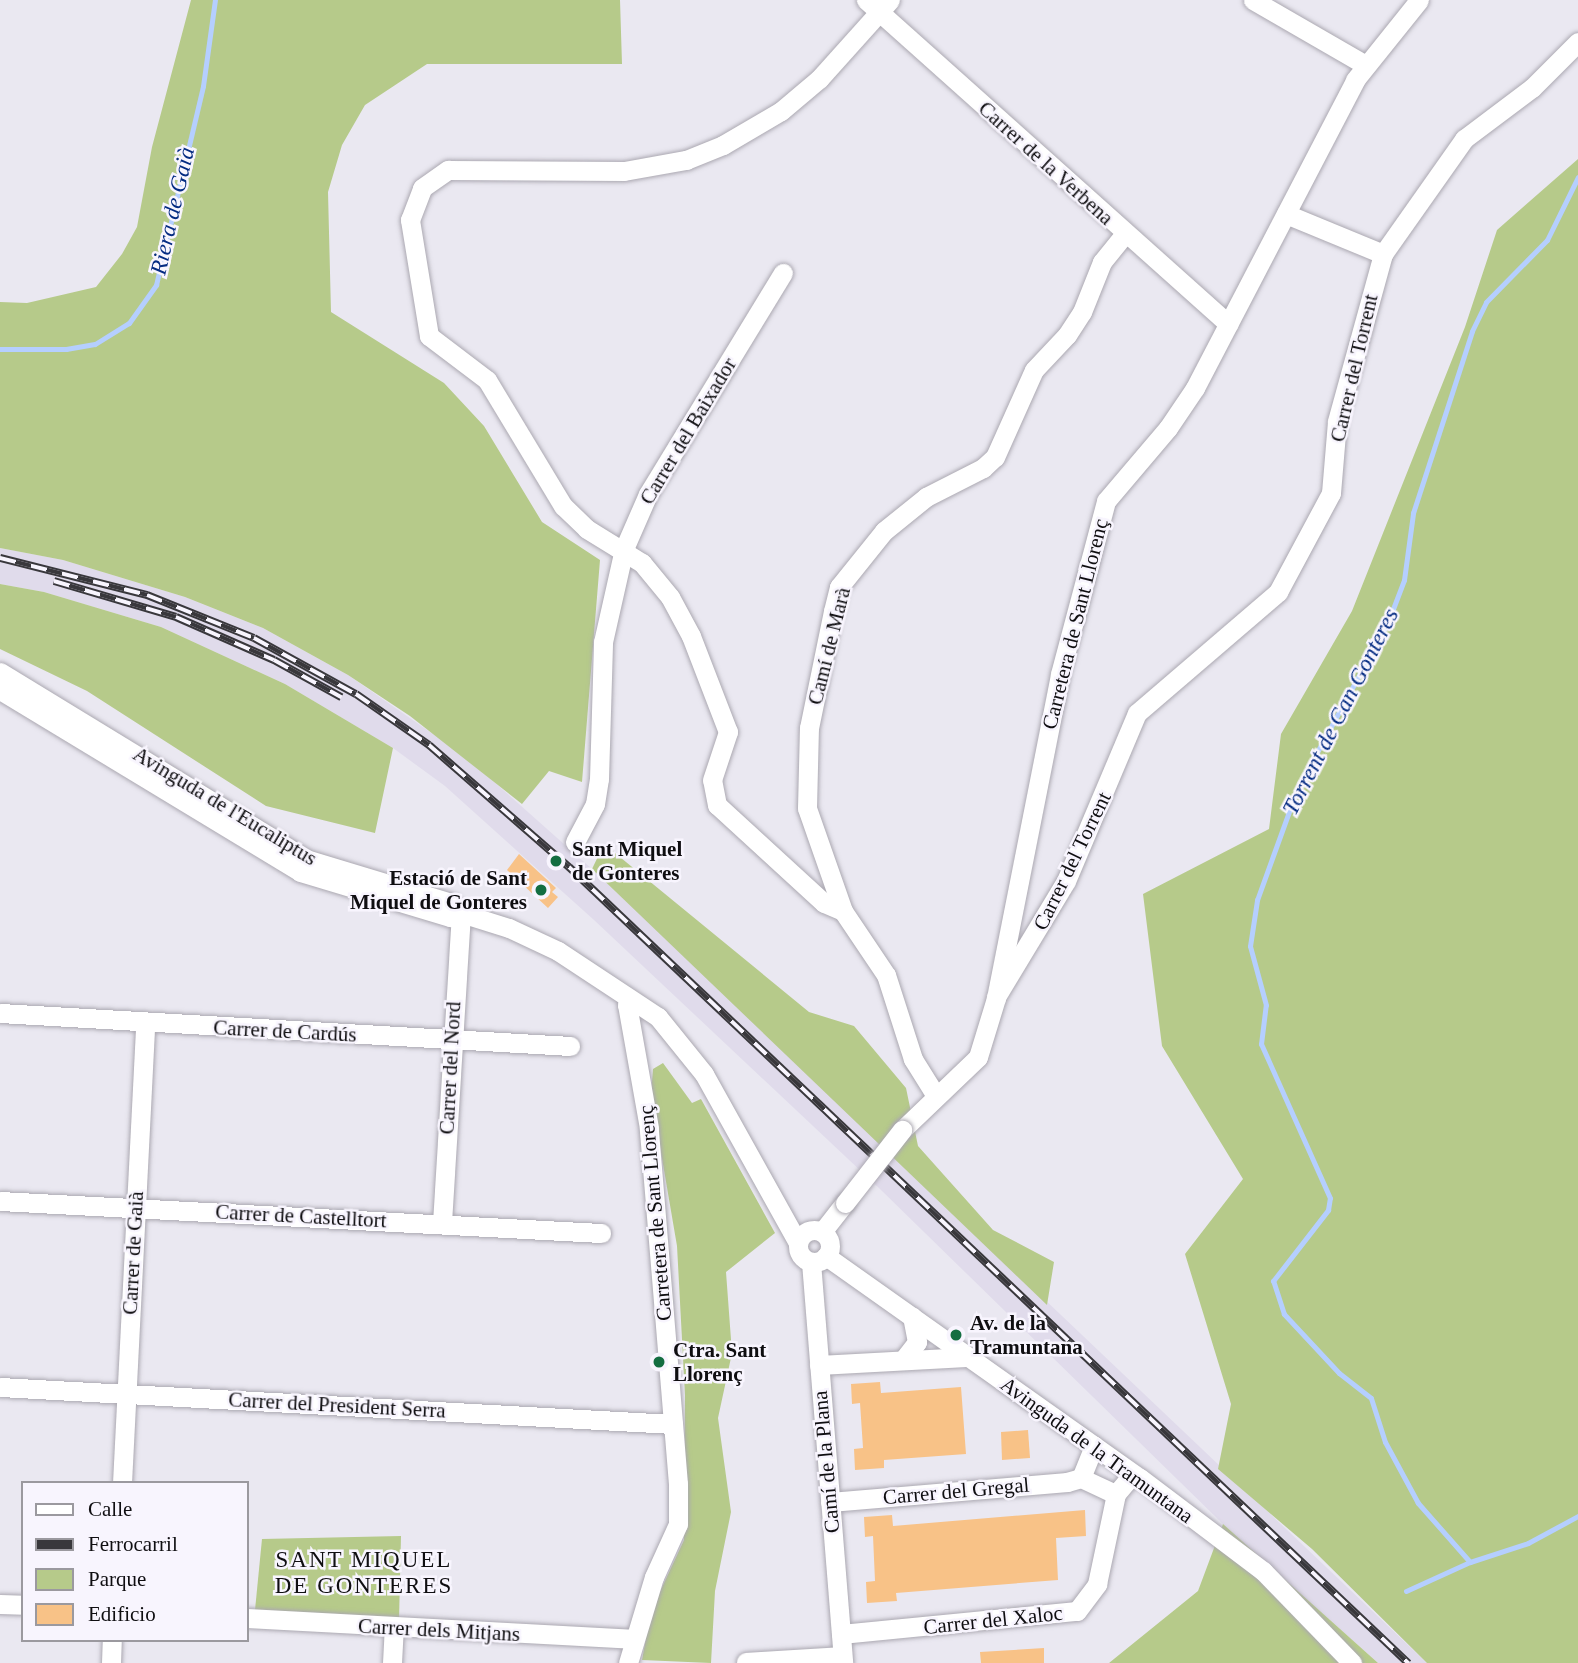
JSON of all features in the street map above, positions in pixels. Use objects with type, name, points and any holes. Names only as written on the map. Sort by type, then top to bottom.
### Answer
[{"type":"street","points":[[1253,0],[1364,64]]},
{"type":"street","name":"Carretera de Sant Llorenç","points":[[810,1236],[845,1203],[902,1130],[978,1057],[996,998],[1060,674],[1106,500],[1168,429],[1195,388],[1364,64],[1419,0]]},
{"type":"street","points":[[843,911],[824,903],[717,805],[712,780],[728,732],[670,597],[624,549],[587,529],[563,506],[487,380],[429,335],[410,220],[413,205],[434,177],[449,170],[624,170],[657,167],[723,145],[800,95],[879,4]]},
{"type":"street","name":"Carrer de la Verbena","points":[[879,4],[1125,234],[1227,324]]},
{"type":"street","name":"Carrer del Torrent","points":[[996,998],[1066,881],[1137,713],[1278,592],[1331,493],[1337,421],[1383,254],[1464,139],[1532,88],[1578,41]]},
{"type":"street","points":[[1286,214],[1383,254]]},
{"type":"street","name":"Camí de Marà","points":[[936,1096],[913,1059],[886,975],[843,911],[807,808],[805,780],[809,728],[839,587],[871,545],[904,513],[995,457],[1034,370],[1074,323],[1102,262],[1125,234]]},
{"type":"street","name":"Carrer del Baixador","points":[[575,842],[597,792],[603,642],[624,549],[648,494],[783,274]]},
{"type":"street","name":"Avinguda de l'Eucaliptus","points":[[0,672],[306,859],[452,903],[461,913],[558,951],[629,998]]},
{"type":"street","name":"Avinguda de l'Eucaliptus","points":[[0,690],[300,872],[450,917],[461,913]]},
{"type":"street","name":"Carrer del Nord","points":[[442,1223],[450,1041],[461,913]]},
{"type":"street","points":[[629,998],[658,1017],[685,1044],[768,1191],[810,1236],[801,1255],[819,1259]]},
{"type":"street","name":"Carretera de Sant Llorenç","points":[[628,1663],[631,1640],[678,1524],[673,1424],[649,1128],[626,1005],[629,998]]},
{"type":"street","name":"Carrer de Cardús","points":[[0,1013],[570,1046]]},
{"type":"street","name":"Carrer de Gaià","points":[[122,1481],[145,1023]]},
{"type":"street","name":"Carrer de Castelltort","points":[[0,1201],[601,1233]]},
{"type":"street","name":"Camí de la Plana","points":[[810,1236],[830,1243],[819,1259],[818,1365],[842,1660]]},
{"type":"street","name":"Avinguda de la Tramuntana","points":[[819,1259],[912,1316],[1133,1474],[1263,1572],[1352,1663]]},
{"type":"street","points":[[903,1360],[917,1342],[912,1316]]},
{"type":"street","points":[[818,1365],[966,1357]]},
{"type":"street","name":"Carrer del President Serra","points":[[0,1387],[673,1424]]},
{"type":"street","points":[[1094,1446],[1081,1478],[1116,1494]]},
{"type":"street","name":"Carrer del Xaloc","points":[[841,1634],[1077,1611],[1097,1584],[1116,1494],[1133,1474]]},
{"type":"street","name":"Carrer del Gregal","points":[[830,1502],[1081,1478]]},
{"type":"street","points":[[0,1604],[21,1605]]},
{"type":"street","name":"Carrer dels Mitjans","points":[[248,1618],[631,1640]]},
{"type":"street","points":[[392,1663],[394,1628]]},
{"type":"street","points":[[111,1663],[112,1642]]},
{"type":"street","points":[[746,1662],[842,1660]]},
{"type":"shaded area","points":[[0,548],[63,560],[185,597],[263,628],[348,675],[466,757],[592,869],[1427,1663],[1378,1663],[1223,1524],[881,1190],[594,920],[445,786],[393,748],[285,684],[161,627],[44,592],[0,584]]},
{"type":"green space","points":[[191,0],[620,0],[622,64],[427,64],[365,105],[342,145],[328,192],[331,312],[444,383],[484,426],[542,522],[600,560],[582,782],[549,771],[522,804],[410,716],[348,675],[263,628],[185,597],[63,560],[0,548],[0,302],[27,303],[96,287],[122,254],[137,227],[152,147]]},
{"type":"green space","points":[[1578,159],[1578,1663],[1427,1663],[1312,1549],[1218,1469],[1231,1404],[1185,1254],[1243,1179],[1162,1046],[1143,894],[1269,829],[1281,734],[1352,611],[1465,327],[1497,230]]},
{"type":"green space","points":[[0,584],[44,592],[161,627],[285,684],[393,748],[375,833],[266,806],[87,691],[0,649]]},
{"type":"green space","points":[[604,844],[809,1012],[854,1026],[906,1088],[918,1146],[993,1230],[1054,1262],[1047,1305],[592,869]]},
{"type":"green space","points":[[663,1063],[692,1103],[701,1099],[775,1233],[726,1272],[732,1353],[718,1418],[731,1512],[715,1591],[711,1663],[642,1660],[651,1611],[684,1540],[685,1395],[677,1246],[651,1094],[653,1069]]},
{"type":"green space","points":[[1223,1524],[1378,1663],[1109,1663],[1198,1591]]},
{"type":"green space","points":[[401,1536],[399,1620],[255,1610],[262,1539]]},
{"type":"building","name":"Estació de Sant Miquel de Gonteres","points":[[519,854],[556,888],[552,892],[558,897],[548,908],[507,870]]},
{"type":"building","points":[[880,1382],[881,1393],[961,1387],[966,1454],[884,1460],[884,1468],[855,1470],[854,1449],[863,1448],[860,1403],[852,1404],[851,1384]]},
{"type":"building","points":[[1028,1430],[1030,1458],[1002,1460],[1001,1432]]},
{"type":"building","points":[[1085,1510],[1086,1536],[1056,1538],[1058,1580],[896,1593],[897,1601],[867,1603],[866,1582],[875,1581],[873,1536],[865,1537],[864,1517],[892,1515],[893,1526]]},
{"type":"building","points":[[1044,1648],[1044,1663],[981,1663],[980,1652]]},
{"type":"waterway","name":"Riera de Gaià","points":[[0,349],[66,349],[95,344],[129,323],[156,285],[203,86],[215,0]]},
{"type":"waterway","name":"Torrent de Can Gonteres","points":[[1470,1562],[1418,1503],[1385,1442],[1371,1398],[1339,1373],[1284,1314],[1273,1281],[1328,1210],[1330,1198],[1261,1044],[1266,1005],[1250,946],[1257,900],[1298,787],[1388,622],[1404,580],[1413,513],[1472,331],[1486,302],[1547,240],[1578,177]]},
{"type":"waterway","points":[[1406,1591],[1470,1562],[1528,1543],[1578,1516]]},
{"type":"railway","points":[[0,558],[147,595],[254,638],[356,694],[429,745],[569,867],[1408,1663]]},
{"type":"railway","points":[[54,581],[176,617],[274,660],[341,697]]},
{"type":"place","name":"Sant Miquel de Gonteres","points":[[556,861]]},
{"type":"place","name":"Estació de Sant Miquel de Gonteres","points":[[541,890]]},
{"type":"place","name":"Av. de la Tramuntana","points":[[956,1335]]},
{"type":"place","name":"Ctra. Sant Llorenç","points":[[659,1362]]},
{"type":"district","name":"SANT MIQUEL DE GONTERES","points":[[364,1573]]}]
